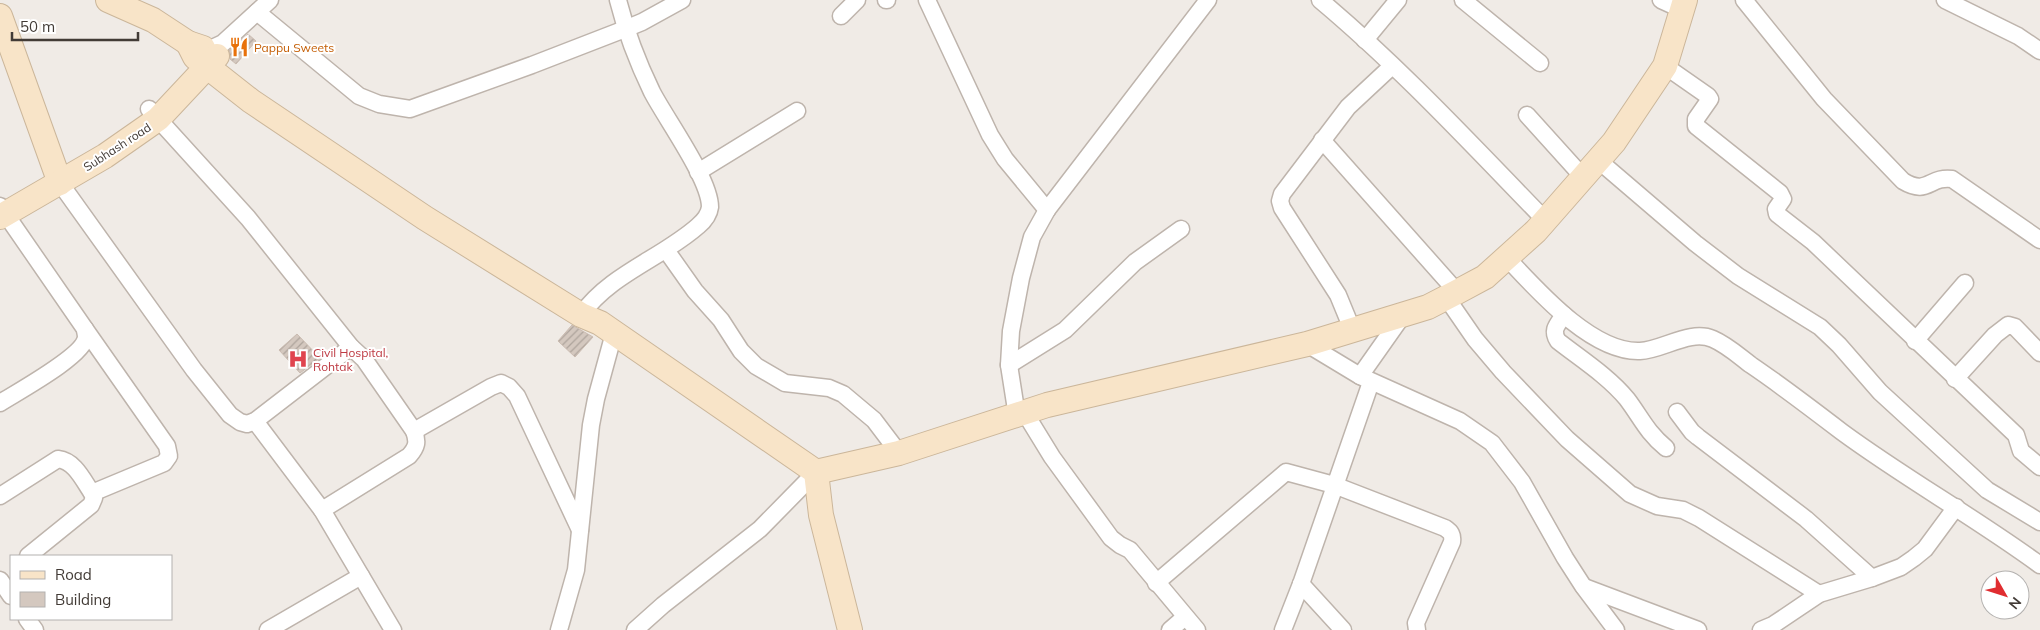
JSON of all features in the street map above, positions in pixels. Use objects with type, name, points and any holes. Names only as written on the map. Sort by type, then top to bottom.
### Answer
[{"type":"street","points":[[108,0],[153,20],[207,53],[816,472],[821,515],[850,630]]},
{"type":"street","points":[[207,53],[270,0]]},
{"type":"street","points":[[559,630],[576,570],[591,425],[596,400],[596,319],[628,272],[666,250],[706,218],[710,209],[698,172],[652,92],[625,30],[618,0]]},
{"type":"street","points":[[256,12],[359,96],[380,104],[410,109],[532,66],[625,30],[682,0]]},
{"type":"street","points":[[841,16],[857,0]]},
{"type":"street","points":[[927,0],[990,135],[1005,159],[1047,210]]},
{"type":"street","points":[[1196,630],[1130,550],[1111,538],[1021,415],[1009,365],[1011,331],[1021,278],[1032,237],[1047,210],[1208,0]]},
{"type":"street","points":[[1320,0],[1434,106],[1545,220]]},
{"type":"street","points":[[1365,40],[1398,0]]},
{"type":"street","points":[[1463,0],[1540,63]]},
{"type":"street","points":[[635,630],[760,530],[816,472],[899,453],[1048,405],[1307,344],[1428,307],[1485,277],[1545,220],[1591,169],[1614,142],[1665,66],[1684,5],[1661,0]]},
{"type":"street","points":[[1744,0],[1824,99],[1903,181],[1910,186],[1923,188],[1939,179],[1952,179],[2040,240]]},
{"type":"street","points":[[1945,0],[2018,36],[2040,51]]},
{"type":"street","points":[[0,16],[57,177],[194,370],[230,415],[240,422],[247,424],[256,421],[351,347]]},
{"type":"street","name":"Subhash road","points":[[1,209],[57,177],[105,156],[154,114],[207,53]]},
{"type":"street","points":[[1352,329],[1338,295],[1282,208],[1280,201],[1282,194],[1322,140],[1360,94],[1392,66]]},
{"type":"street","points":[[1665,66],[1708,96],[1710,99],[1696,119],[1696,126],[1780,194],[1783,199],[1776,209],[1777,214],[1813,242],[1955,379],[2016,434],[2021,451],[2040,468]]},
{"type":"street","points":[[698,172],[798,111]]},
{"type":"street","points":[[154,114],[248,218],[351,347],[364,359],[414,431],[417,441],[416,448],[409,456],[322,510]]},
{"type":"street","points":[[1527,115],[1591,169],[1738,276],[1820,328],[1839,345],[1880,392],[1987,490],[2040,522]]},
{"type":"street","points":[[1322,140],[1452,295],[1475,339],[1503,372],[1567,439],[1630,494],[1657,506],[1683,510],[1699,518],[1819,594]]},
{"type":"street","points":[[1,209],[167,446],[168,456],[164,463],[92,493]]},
{"type":"street","points":[[1009,365],[1065,330],[1135,262],[1181,229]]},
{"type":"street","points":[[666,250],[695,291],[721,320],[741,351],[756,366],[784,383],[829,388],[843,394],[862,407],[899,453]]},
{"type":"street","points":[[1507,258],[1546,300],[1564,315],[1600,340],[1622,349],[1640,351],[1692,337],[1703,336],[1713,339],[1795,396],[1843,433],[2040,565]]},
{"type":"street","points":[[1915,341],[1965,283]]},
{"type":"street","points":[[1282,630],[1301,584],[1334,485],[1366,379],[1403,315]]},
{"type":"street","points":[[1564,315],[1555,328],[1555,335],[1558,341],[1618,389],[1628,400],[1652,436],[1666,448]]},
{"type":"street","points":[[1955,379],[1995,335],[2008,325],[2015,327],[2040,353]]},
{"type":"street","points":[[0,403],[73,356],[86,338],[85,329]]},
{"type":"street","points":[[1307,344],[1366,379],[1460,421],[1492,443],[1522,482],[1565,558],[1616,630]]},
{"type":"street","points":[[414,431],[491,387],[501,383],[509,387],[517,396],[580,530]]},
{"type":"street","points":[[1677,412],[1684,423],[1698,437],[1806,519],[1872,578]]},
{"type":"street","points":[[256,421],[322,510],[393,630]]},
{"type":"street","points":[[0,496],[50,463],[58,460],[65,460],[72,464],[92,493],[94,498],[91,505],[29,555]]},
{"type":"street","points":[[1156,583],[1286,472],[1334,485],[1445,528],[1450,532],[1453,537],[1452,542],[1416,623],[1417,630]]},
{"type":"street","points":[[1761,630],[1773,625],[1819,594],[1901,567],[1925,548],[1956,508]]},
{"type":"street","points":[[10,570],[0,579],[10,594]]},
{"type":"street","points":[[268,630],[361,576]]},
{"type":"street","points":[[1301,584],[1343,630]]},
{"type":"street","points":[[1583,586],[1698,630]]},
{"type":"street","points":[[1170,630],[1185,617]]},
{"type":"building","name":"Pappu Sweets","points":[[248,34],[256,41],[236,64],[230,59],[229,51]]},
{"type":"building","points":[[572,325],[593,337],[575,357],[558,341]]},
{"type":"building","points":[[297,334],[320,358],[300,373],[279,350]]},
{"type":"place","name":"Pappu Sweets","points":[[239,47]]},
{"type":"place","name":"Civil Hospital, Rohtak","points":[[298,359]]}]
